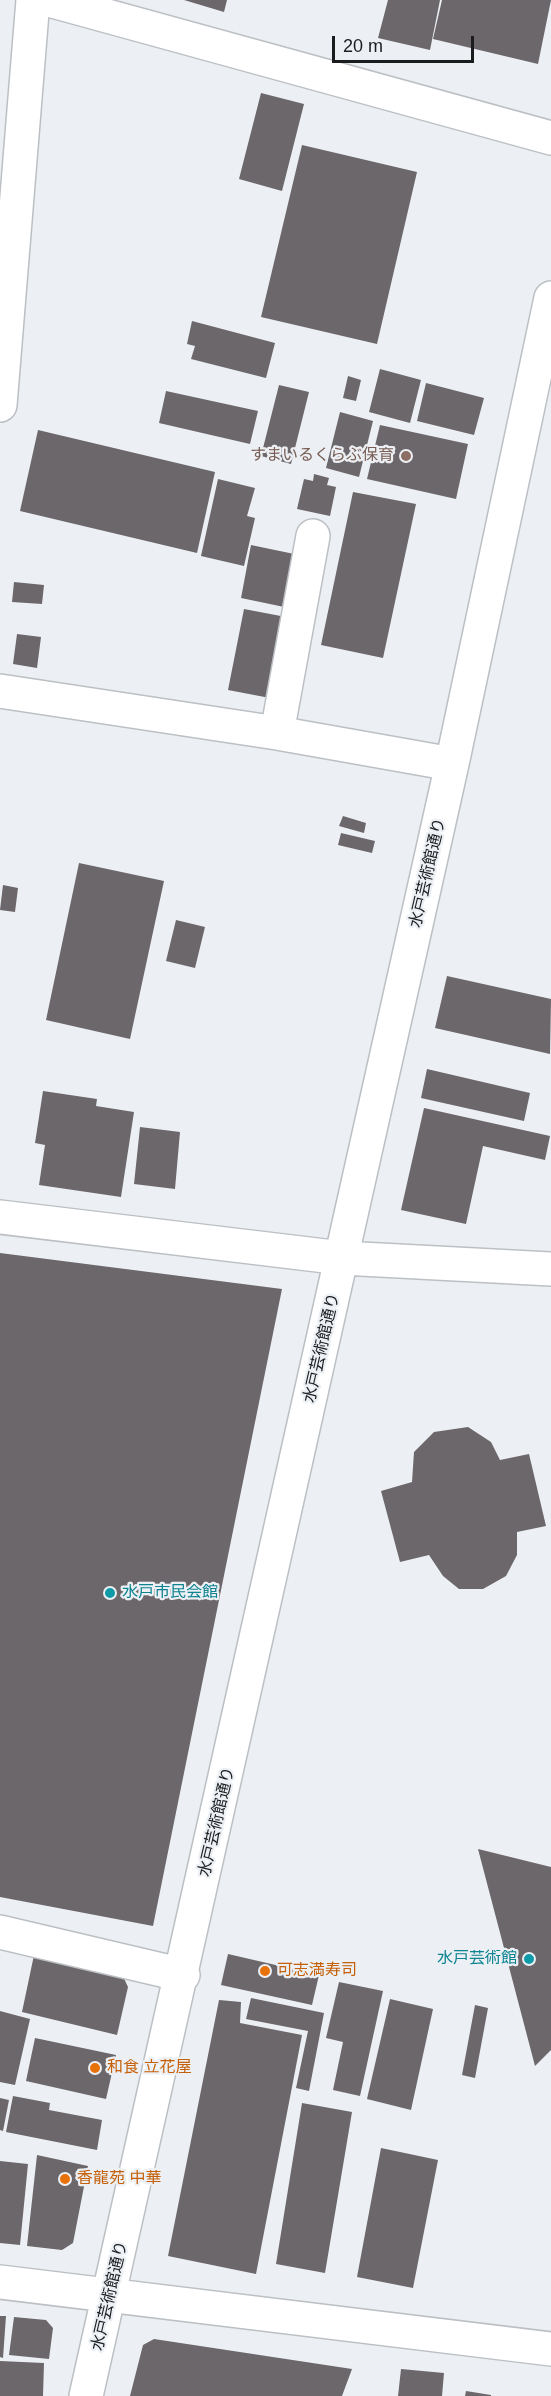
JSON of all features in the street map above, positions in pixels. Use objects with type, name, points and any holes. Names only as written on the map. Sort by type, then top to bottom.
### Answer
[{"type":"street","points":[[0,405],[33,0]]},
{"type":"street","points":[[49,0],[551,138]]},
{"type":"street","name":"水戸芸術館通り","points":[[86,2396],[183,1975],[452,764],[537,432],[551,298]]},
{"type":"street","points":[[277,733],[313,536]]},
{"type":"street","points":[[0,691],[277,733],[452,764]]},
{"type":"street","points":[[0,1217],[342,1258],[551,1269]]},
{"type":"street","points":[[0,1932],[183,1975]]},
{"type":"street","points":[[0,2282],[111,2293],[551,2349]]},
{"type":"building","points":[[184,0],[227,0],[224,12]]},
{"type":"building","points":[[388,0],[440,0],[430,50],[378,38]]},
{"type":"building","points":[[442,0],[551,0],[538,64],[433,39]]},
{"type":"building","points":[[261,93],[304,104],[282,191],[239,179]]},
{"type":"building","points":[[302,145],[417,172],[377,344],[261,317]]},
{"type":"building","points":[[192,321],[275,343],[266,378],[191,359],[195,346],[187,344]]},
{"type":"building","points":[[380,369],[421,380],[410,423],[369,412]]},
{"type":"building","points":[[348,376],[361,380],[356,401],[343,398]]},
{"type":"building","points":[[426,383],[484,398],[474,435],[417,421]]},
{"type":"building","points":[[279,385],[309,392],[291,464],[261,456]]},
{"type":"building","points":[[166,391],[258,411],[250,444],[159,423]]},
{"type":"building","points":[[340,412],[373,421],[359,477],[326,468]]},
{"type":"building","points":[[380,425],[468,444],[456,499],[367,479]]},
{"type":"building","points":[[38,430],[215,472],[197,553],[20,511]]},
{"type":"building","points":[[314,474],[329,478],[327,485],[336,487],[330,516],[297,509],[304,479],[313,481]]},
{"type":"building","points":[[218,479],[255,488],[247,516],[255,518],[244,566],[201,556]]},
{"type":"building","points":[[353,492],[416,504],[383,658],[321,645]]},
{"type":"building","points":[[251,545],[299,555],[289,608],[241,598]]},
{"type":"building","points":[[14,582],[44,585],[42,604],[12,602]]},
{"type":"building","points":[[244,609],[286,617],[270,698],[228,690]]},
{"type":"building","points":[[17,634],[41,637],[37,668],[13,664]]},
{"type":"building","points":[[343,816],[366,823],[364,833],[339,826]]},
{"type":"building","points":[[341,833],[375,841],[372,853],[338,845]]},
{"type":"building","points":[[79,863],[164,881],[130,1039],[46,1020]]},
{"type":"building","points":[[3,885],[18,888],[15,912],[0,910]]},
{"type":"building","points":[[176,920],[205,927],[195,968],[166,961]]},
{"type":"building","points":[[447,976],[551,999],[550,1054],[435,1028]]},
{"type":"building","points":[[427,1069],[530,1093],[524,1121],[421,1098]]},
{"type":"building","points":[[43,1091],[97,1099],[96,1106],[134,1112],[121,1197],[39,1185],[45,1145],[35,1143]]},
{"type":"building","points":[[424,1108],[550,1136],[545,1160],[483,1146],[466,1224],[401,1210]]},
{"type":"building","points":[[140,1127],[180,1132],[175,1189],[134,1184]]},
{"type":"building","name":"水戸市民会館","points":[[0,1253],[282,1289],[153,1926],[0,1897]]},
{"type":"building","points":[[468,1427],[491,1442],[500,1460],[529,1454],[546,1526],[517,1532],[517,1555],[506,1576],[483,1589],[459,1589],[443,1576],[429,1555],[400,1562],[381,1491],[412,1482],[414,1452],[434,1432]]},
{"type":"building","name":"水戸芸術館","points":[[478,1849],[551,1867],[551,2050],[535,2066]]},
{"type":"building","points":[[228,1954],[319,1975],[312,2005],[221,1985]]},
{"type":"building","points":[[34,1955],[121,1972],[128,1987],[117,2035],[22,2012]]},
{"type":"building","points":[[339,1982],[383,1991],[360,2096],[333,2090],[343,2042],[326,2038]]},
{"type":"building","points":[[251,1998],[324,2013],[309,2091],[296,2088],[308,2031],[246,2019]]},
{"type":"building","points":[[390,1999],[433,2009],[411,2110],[367,2099]]},
{"type":"building","points":[[219,2000],[241,2002],[240,2023],[302,2035],[256,2274],[168,2256]]},
{"type":"building","points":[[475,2005],[488,2008],[475,2078],[462,2075]]},
{"type":"building","points":[[0,2011],[30,2019],[15,2085],[0,2082]]},
{"type":"building","points":[[35,2038],[116,2055],[106,2099],[26,2081]]},
{"type":"building","points":[[13,2096],[50,2103],[49,2110],[102,2120],[97,2150],[6,2132]]},
{"type":"building","points":[[0,2098],[9,2100],[3,2131],[0,2130]]},
{"type":"building","points":[[302,2103],[352,2112],[325,2273],[276,2264]]},
{"type":"building","points":[[381,2148],[438,2160],[413,2288],[357,2277]]},
{"type":"building","points":[[37,2155],[88,2166],[73,2243],[62,2250],[27,2246]]},
{"type":"building","points":[[0,2161],[28,2164],[20,2245],[0,2243]]},
{"type":"building","points":[[0,2316],[6,2316],[3,2358],[0,2357]]},
{"type":"building","points":[[14,2317],[46,2320],[53,2328],[49,2359],[9,2355]]},
{"type":"building","points":[[154,2339],[352,2369],[342,2396],[130,2396],[143,2345]]},
{"type":"building","points":[[0,2361],[44,2363],[43,2396],[0,2396]]},
{"type":"building","points":[[401,2369],[444,2373],[442,2396],[398,2396]]},
{"type":"building","points":[[466,2391],[491,2395],[491,2396],[465,2396]]},
{"type":"place","name":"すまいるくらぶ保育","points":[[406,456]]},
{"type":"place","name":"水戸市民会館","points":[[110,1593]]},
{"type":"place","name":"水戸芸術館","points":[[529,1959]]},
{"type":"place","name":"可志満寿司","points":[[265,1971]]},
{"type":"place","name":"和食 立花屋","points":[[95,2068]]},
{"type":"place","name":"香龍苑 中華","points":[[65,2179]]}]
